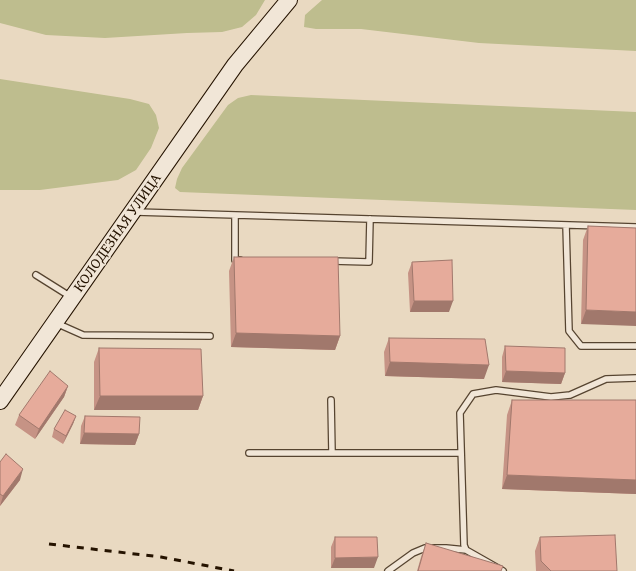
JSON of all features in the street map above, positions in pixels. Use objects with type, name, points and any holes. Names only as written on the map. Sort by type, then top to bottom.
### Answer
[{"type":"main road","name":"КОЛОДЕЗНАЯ УЛИЦА","points":[[0,401],[134,212],[235,65],[283,2]]},
{"type":"lane","points":[[134,212],[636,227]]},
{"type":"lane","points":[[235,215],[235,260],[243,260]]},
{"type":"lane","points":[[329,261],[369,262],[370,219]]},
{"type":"lane","points":[[566,225],[569,331],[581,346],[636,346]]},
{"type":"lane","points":[[36,275],[73,298]]},
{"type":"lane","points":[[55,323],[83,335],[210,336]]},
{"type":"lane","points":[[466,550],[464,537],[460,413],[473,394],[496,390],[551,397],[570,395],[606,379],[636,378]]},
{"type":"lane","points":[[331,400],[332,453]]},
{"type":"lane","points":[[249,453],[462,453]]},
{"type":"lane","points":[[388,571],[413,553],[425,548],[466,550],[503,571]]},
{"type":"shaded area","points":[[0,0],[265,0],[256,15],[242,27],[222,32],[105,38],[46,35],[0,23]]},
{"type":"shaded area","points":[[322,0],[636,0],[636,51],[479,43],[361,29],[316,29],[304,27],[305,15]]},
{"type":"shaded area","points":[[0,79],[130,99],[149,104],[156,115],[159,128],[151,148],[136,170],[118,180],[40,190],[0,190]]},
{"type":"shaded area","points":[[251,95],[636,112],[636,210],[180,192],[175,188],[182,168],[228,105],[238,98]]},
{"type":"building","points":[[588,226],[636,228],[636,312],[586,310]]},
{"type":"building","points":[[234,257],[338,257],[340,336],[236,333]]},
{"type":"building","points":[[452,260],[453,301],[414,301],[412,262]]},
{"type":"building","points":[[389,338],[485,339],[489,365],[390,362]]},
{"type":"building","points":[[505,346],[565,348],[565,373],[506,371]]},
{"type":"building","points":[[99,348],[201,349],[203,396],[100,396]]},
{"type":"building","points":[[50,371],[68,386],[39,429],[19,415]]},
{"type":"building","points":[[512,400],[636,400],[636,480],[507,475]]},
{"type":"building","points":[[65,410],[76,416],[66,436],[54,429]]},
{"type":"building","points":[[85,416],[140,417],[139,434],[84,433]]},
{"type":"building","points":[[6,454],[23,469],[3,496],[0,494],[0,462]]},
{"type":"building","points":[[615,535],[617,571],[551,571],[541,561],[540,537]]},
{"type":"building","points":[[335,537],[377,537],[378,557],[335,558]]},
{"type":"building","points":[[426,543],[503,566],[501,571],[418,571]]},
{"type":"railway","points":[[49,544],[161,557],[234,571]]}]
